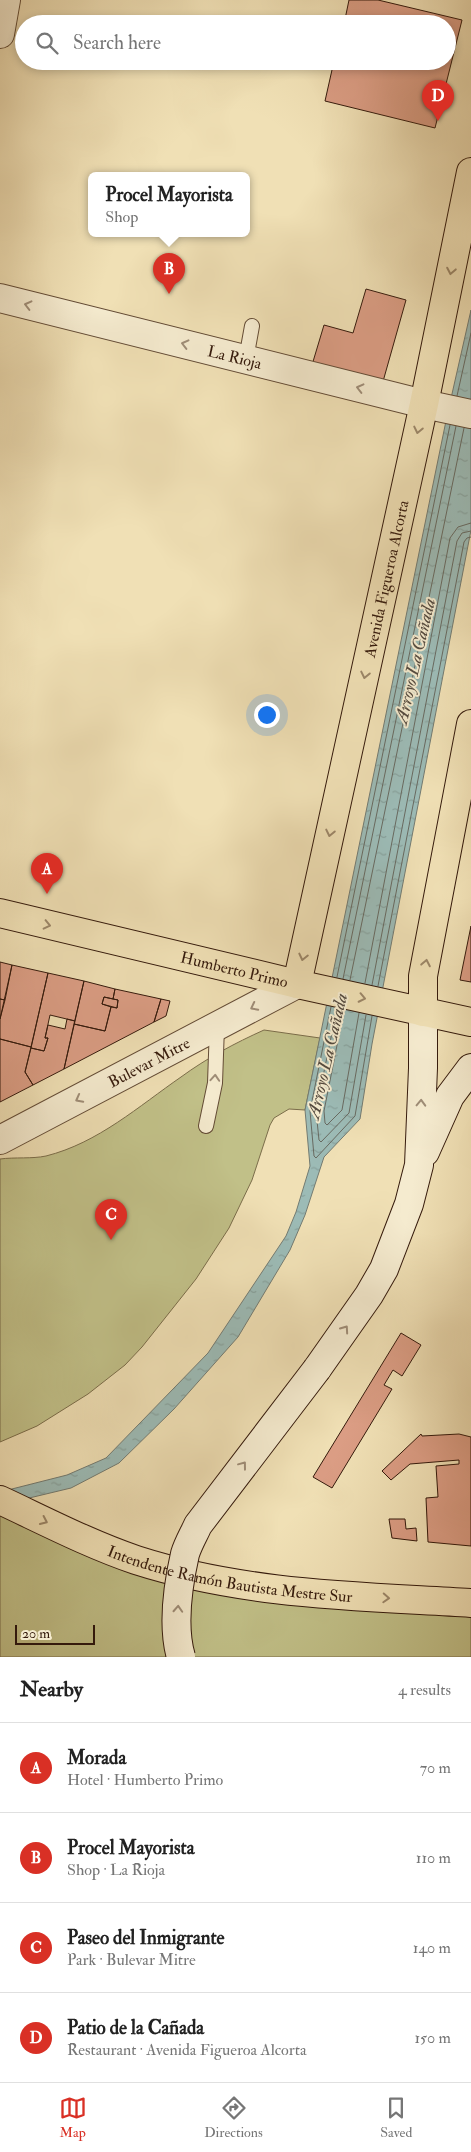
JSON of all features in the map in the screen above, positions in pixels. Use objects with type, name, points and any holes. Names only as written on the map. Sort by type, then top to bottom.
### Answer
[{"type":"main road","name":"Avenida Figueroa Alcorta","points":[[297,984],[424,404],[471,172]]},
{"type":"main road","points":[[423,1012],[423,976],[471,724]]},
{"type":"main road","name":"Humberto Primo","points":[[0,914],[297,984],[471,1022]]},
{"type":"main road","name":"Intendente Ramón Bautista Mestre Sur","points":[[0,1500],[98,1546],[137,1560],[248,1587],[302,1593],[471,1603]]},
{"type":"street","points":[[0,34],[6,0]]},
{"type":"street","name":"La Rioja","points":[[0,298],[424,404],[471,414]]},
{"type":"street","name":"Bulevar Mitre","points":[[0,1140],[297,984]]},
{"type":"street","points":[[419,1165],[423,1012]]},
{"type":"street","points":[[181,1657],[177,1608],[186,1552],[198,1525],[317,1369],[369,1295],[384,1269],[400,1228],[419,1165],[450,1096],[471,1068]]},
{"type":"lane","points":[[246,359],[252,326]]},
{"type":"lane","points":[[206,1126],[215,1083],[217,1026]]},
{"type":"shaded area","points":[[264,1030],[320,1038],[305,1110],[289,1109],[274,1118],[252,1180],[229,1228],[196,1279],[142,1347],[125,1365],[88,1394],[37,1426],[0,1442],[0,1159],[46,1156],[83,1142],[117,1122],[201,1063]]},
{"type":"shaded area","points":[[0,1500],[137,1560],[471,1603],[471,1657],[0,1657]]},
{"type":"water","name":"Arroyo La Cañada","points":[[471,310],[471,530],[372,1044],[360,1119],[324,1157],[305,1215],[290,1250],[238,1337],[174,1409],[119,1463],[71,1488],[0,1505],[0,1492],[67,1475],[106,1458],[208,1353],[286,1236],[296,1212],[310,1166],[305,1110],[447,416]]},
{"type":"building","points":[[349,0],[378,0],[441,15],[346,15]]},
{"type":"building","points":[[456,19],[462,20],[456,44]]},
{"type":"building","points":[[332,70],[450,70],[435,128],[325,101]]},
{"type":"building","points":[[366,289],[406,300],[382,385],[312,365],[324,325],[353,333]]},
{"type":"building","points":[[471,926],[471,982],[460,980]]},
{"type":"building","points":[[0,962],[12,965],[5,1000],[0,999]]},
{"type":"building","points":[[12,965],[48,973],[31,1047],[0,1039],[0,1019]]},
{"type":"building","points":[[48,973],[84,981],[75,1021],[50,1015],[45,1038],[48,1038],[44,1051],[31,1048]]},
{"type":"building","points":[[84,981],[115,989],[113,999],[104,997],[102,1004],[111,1007],[105,1031],[74,1024]]},
{"type":"building","points":[[115,989],[161,999],[154,1022],[64,1069],[74,1024],[105,1031],[111,1007],[117,1008],[118,1000],[113,999]]},
{"type":"building","points":[[104,997],[118,1000],[117,1008],[102,1004]]},
{"type":"building","points":[[0,999],[5,1000],[0,1019]]},
{"type":"building","points":[[161,999],[170,1001],[166,1016],[154,1022]]},
{"type":"building","points":[[67,1019],[75,1021],[64,1069],[33,1085],[25,1072],[31,1048],[44,1051],[48,1038],[45,1038],[48,1025],[65,1029]]},
{"type":"building","points":[[0,1039],[31,1047],[25,1072],[33,1085],[0,1102]]},
{"type":"building","points":[[401,1333],[421,1345],[402,1376],[393,1370],[384,1385],[392,1389],[332,1488],[313,1477]]},
{"type":"building","points":[[421,1434],[422,1436],[459,1434],[471,1437],[471,1546],[428,1542],[426,1498],[438,1497],[436,1466],[459,1464],[459,1460],[410,1464],[391,1480],[382,1471]]},
{"type":"building","points":[[389,1519],[405,1519],[406,1529],[416,1528],[417,1541],[392,1538]]},
{"type":"place","name":"Patio de la Cañada","points":[[438,121]]},
{"type":"place","name":"Procel Mayorista","points":[[169,294]]},
{"type":"place","name":"Morada","points":[[47,894]]},
{"type":"place","name":"Paseo del Inmigrante","points":[[111,1240]]}]
